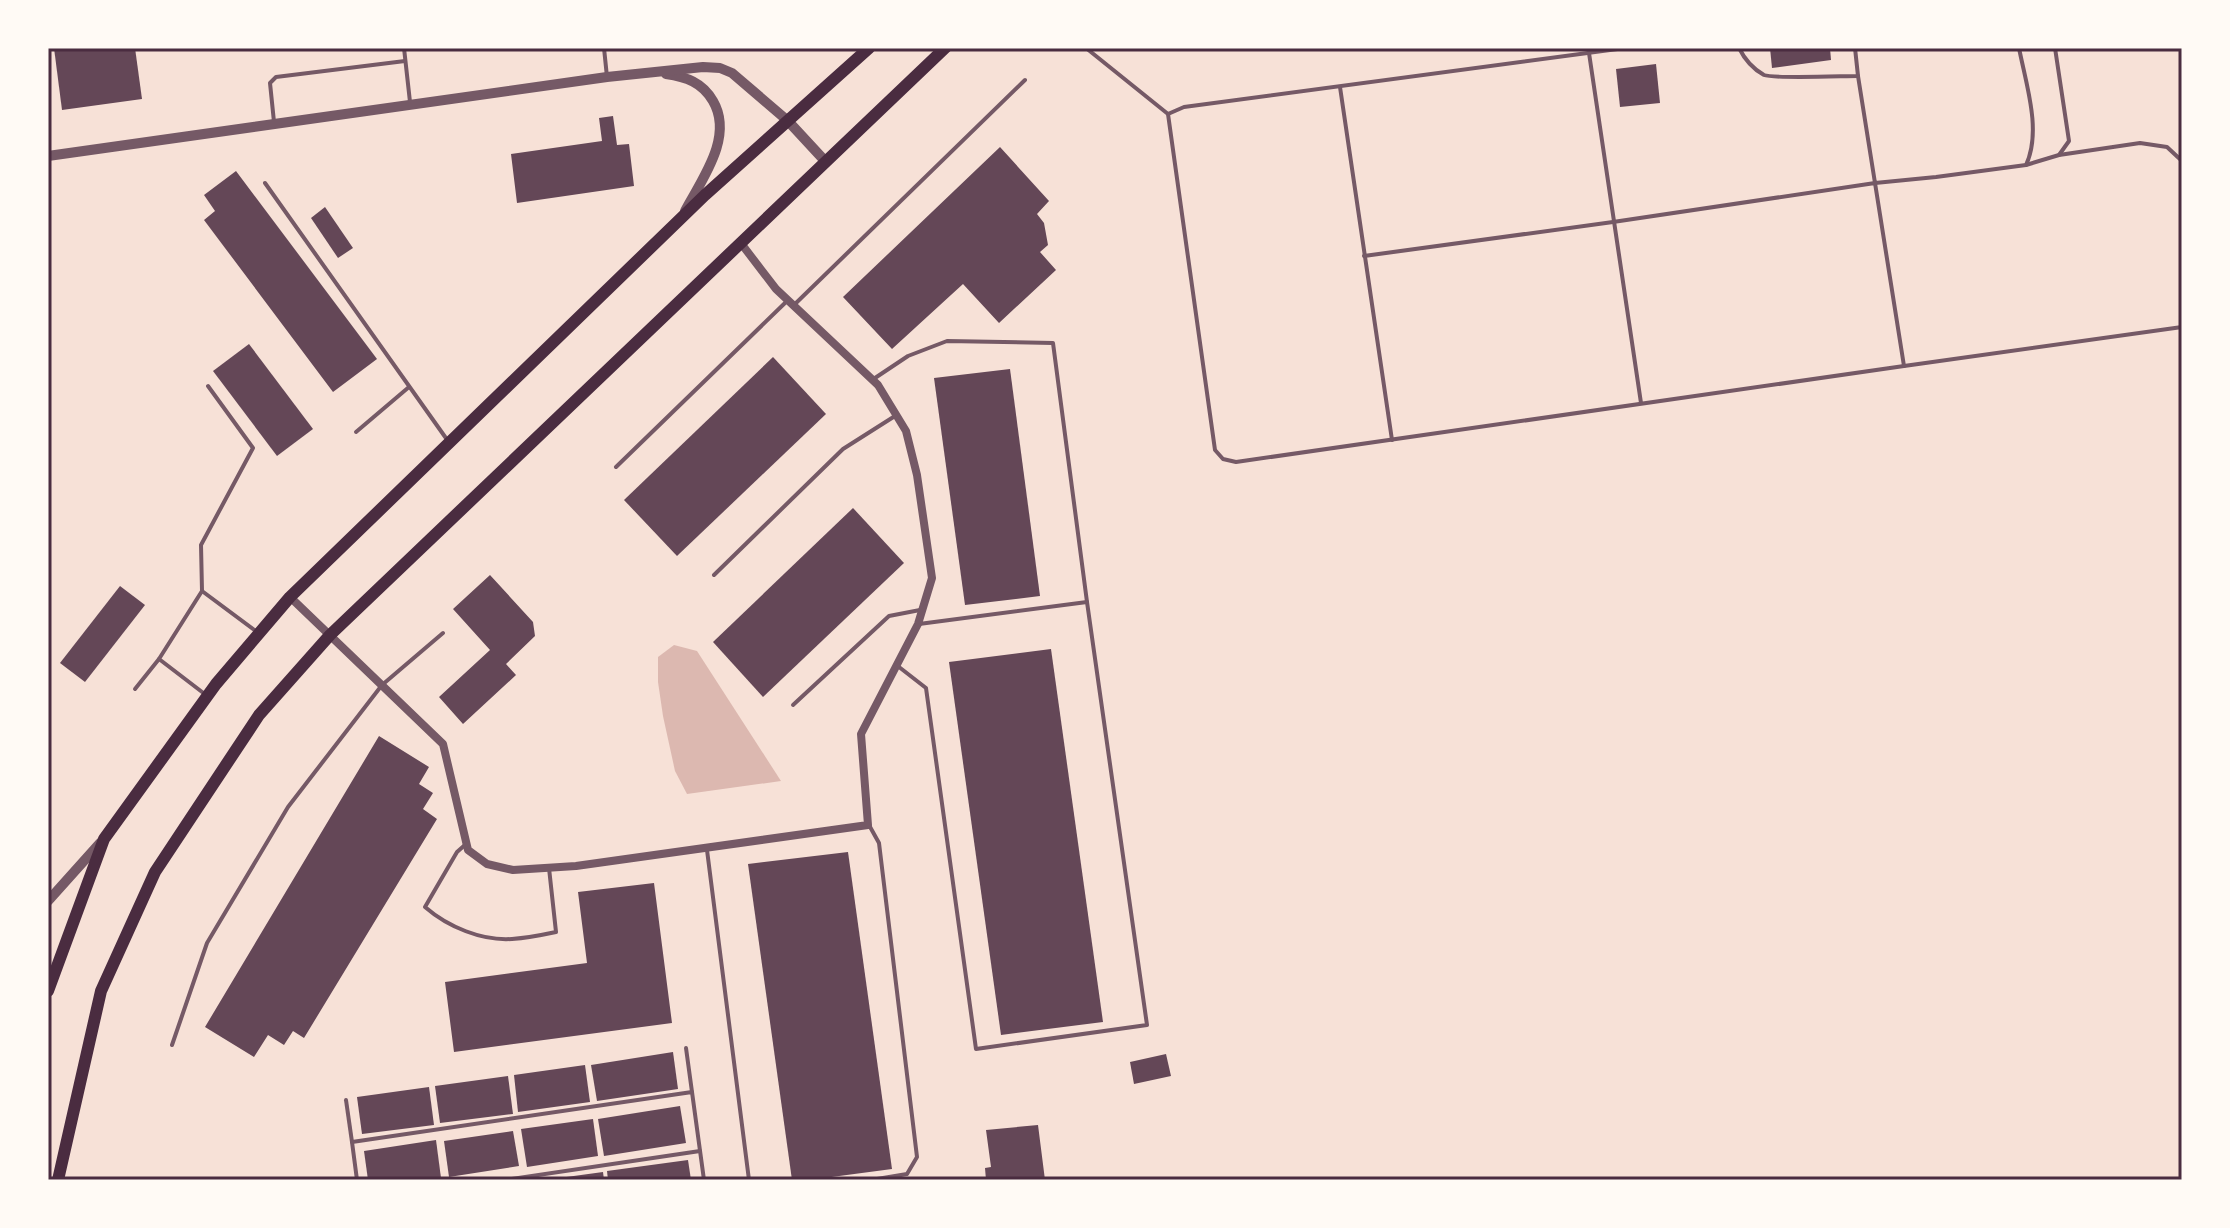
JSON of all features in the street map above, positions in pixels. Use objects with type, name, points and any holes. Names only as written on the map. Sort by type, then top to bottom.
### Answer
[{"type":"main road","points":[[48,991],[104,839],[208,696],[290,597],[682,217],[869,48]]},
{"type":"main road","points":[[58,1180],[101,991],[155,872],[259,715],[330,635],[945,48]]},
{"type":"street","points":[[48,156],[607,77],[703,67],[720,68],[732,73],[788,121],[825,161]]},
{"type":"street","points":[[652,72],[679,76],[699,84],[717,108],[720,121],[720,135],[710,165],[682,217]]},
{"type":"street","points":[[290,597],[443,744],[468,850],[487,864],[513,870],[549,868],[868,825],[861,734],[918,624],[932,578],[917,475],[906,431],[872,380],[776,289],[740,242]]},
{"type":"street","points":[[48,901],[104,839]]},
{"type":"lane","points":[[404,48],[410,105]]},
{"type":"lane","points":[[604,48],[607,77]]},
{"type":"lane","points":[[1086,48],[1168,114],[1215,450],[1223,459],[1236,462],[2182,327]]},
{"type":"lane","points":[[1168,114],[1184,107],[1625,48]]},
{"type":"lane","points":[[1739,48],[1744,58],[1766,76],[1858,76]]},
{"type":"lane","points":[[1855,48],[1904,366]]},
{"type":"lane","points":[[2019,48],[2031,116],[2032,151],[2026,165]]},
{"type":"lane","points":[[2055,48],[2069,141],[2059,155]]},
{"type":"lane","points":[[1589,53],[1641,403]]},
{"type":"lane","points":[[274,124],[270,83],[276,77],[405,61]]},
{"type":"lane","points":[[616,467],[1025,80]]},
{"type":"lane","points":[[1340,87],[1392,440]]},
{"type":"lane","points":[[1364,256],[1875,183],[2026,165],[2059,155],[2140,143],[2167,147],[2182,161]]},
{"type":"lane","points":[[265,183],[450,442]]},
{"type":"lane","points":[[872,380],[908,356],[947,341],[1053,343],[1147,1025],[976,1049],[926,688],[897,665]]},
{"type":"lane","points":[[135,689],[159,659],[202,591],[201,545],[253,448],[208,386]]},
{"type":"lane","points":[[356,432],[409,387]]},
{"type":"lane","points":[[714,575],[843,449],[897,415]]},
{"type":"lane","points":[[202,591],[259,634]]},
{"type":"lane","points":[[918,624],[1087,602]]},
{"type":"lane","points":[[793,705],[889,616],[923,610]]},
{"type":"lane","points":[[172,1045],[207,943],[288,807],[382,685],[443,633]]},
{"type":"lane","points":[[159,659],[208,696]]},
{"type":"lane","points":[[868,825],[879,843],[917,1157],[907,1174],[871,1180]]},
{"type":"lane","points":[[466,844],[457,852],[425,907],[442,921],[479,936],[511,939],[556,932],[549,868]]},
{"type":"lane","points":[[707,847],[749,1180]]},
{"type":"lane","points":[[686,1048],[704,1180]]},
{"type":"lane","points":[[352,1142],[692,1092]]},
{"type":"lane","points":[[346,1100],[357,1180]]},
{"type":"lane","points":[[504,1180],[700,1151]]},
{"type":"shaded area","points":[[674,645],[697,651],[781,781],[687,794],[675,771],[658,682],[658,657]]},
{"type":"building","points":[[54,48],[135,48],[142,99],[62,110]]},
{"type":"building","points":[[1770,48],[1830,48],[1831,60],[1772,68]]},
{"type":"building","points":[[1656,64],[1660,103],[1620,107],[1616,69]]},
{"type":"building","points":[[613,116],[617,145],[629,144],[634,186],[517,203],[511,154],[602,141],[599,118]]},
{"type":"building","points":[[1000,147],[1049,201],[1037,214],[1044,223],[1048,245],[1040,252],[1056,270],[999,323],[963,284],[892,349],[843,297]]},
{"type":"building","points":[[236,171],[377,359],[333,392],[204,220],[215,211],[204,195]]},
{"type":"building","points":[[325,207],[353,248],[338,258],[311,218]]},
{"type":"building","points":[[249,344],[313,429],[277,456],[213,371]]},
{"type":"building","points":[[773,357],[826,414],[677,556],[624,500]]},
{"type":"building","points":[[1010,369],[1040,596],[965,605],[934,378]]},
{"type":"building","points":[[853,508],[904,563],[763,697],[713,642]]},
{"type":"building","points":[[490,575],[533,622],[535,636],[506,664],[516,675],[463,724],[439,697],[490,650],[453,609]]},
{"type":"building","points":[[120,586],[145,605],[85,682],[60,663]]},
{"type":"building","points":[[1051,649],[1103,1022],[1001,1035],[949,662]]},
{"type":"building","points":[[379,736],[429,767],[419,784],[433,793],[423,809],[437,819],[304,1038],[293,1031],[284,1045],[268,1035],[254,1057],[205,1027]]},
{"type":"building","points":[[848,852],[892,1169],[792,1180],[748,864]]},
{"type":"building","points":[[654,883],[672,1023],[454,1052],[445,982],[587,963],[578,892]]},
{"type":"building","points":[[673,1052],[678,1089],[597,1101],[591,1065]]},
{"type":"building","points":[[1166,1054],[1171,1076],[1134,1084],[1130,1062]]},
{"type":"building","points":[[585,1065],[590,1102],[518,1112],[514,1075]]},
{"type":"building","points":[[508,1076],[513,1114],[440,1123],[435,1086]]},
{"type":"building","points":[[429,1087],[434,1125],[362,1134],[357,1097]]},
{"type":"building","points":[[680,1106],[686,1143],[604,1156],[598,1119]]},
{"type":"building","points":[[593,1119],[598,1156],[527,1167],[521,1129]]},
{"type":"building","points":[[1038,1125],[1045,1180],[986,1180],[985,1168],[991,1167],[986,1130]]},
{"type":"building","points":[[513,1131],[519,1166],[449,1177],[444,1141]]},
{"type":"building","points":[[436,1140],[441,1178],[368,1180],[364,1151]]},
{"type":"building","points":[[688,1160],[691,1180],[608,1180],[607,1171]]},
{"type":"building","points":[[603,1172],[604,1180],[559,1180],[559,1178]]}]
